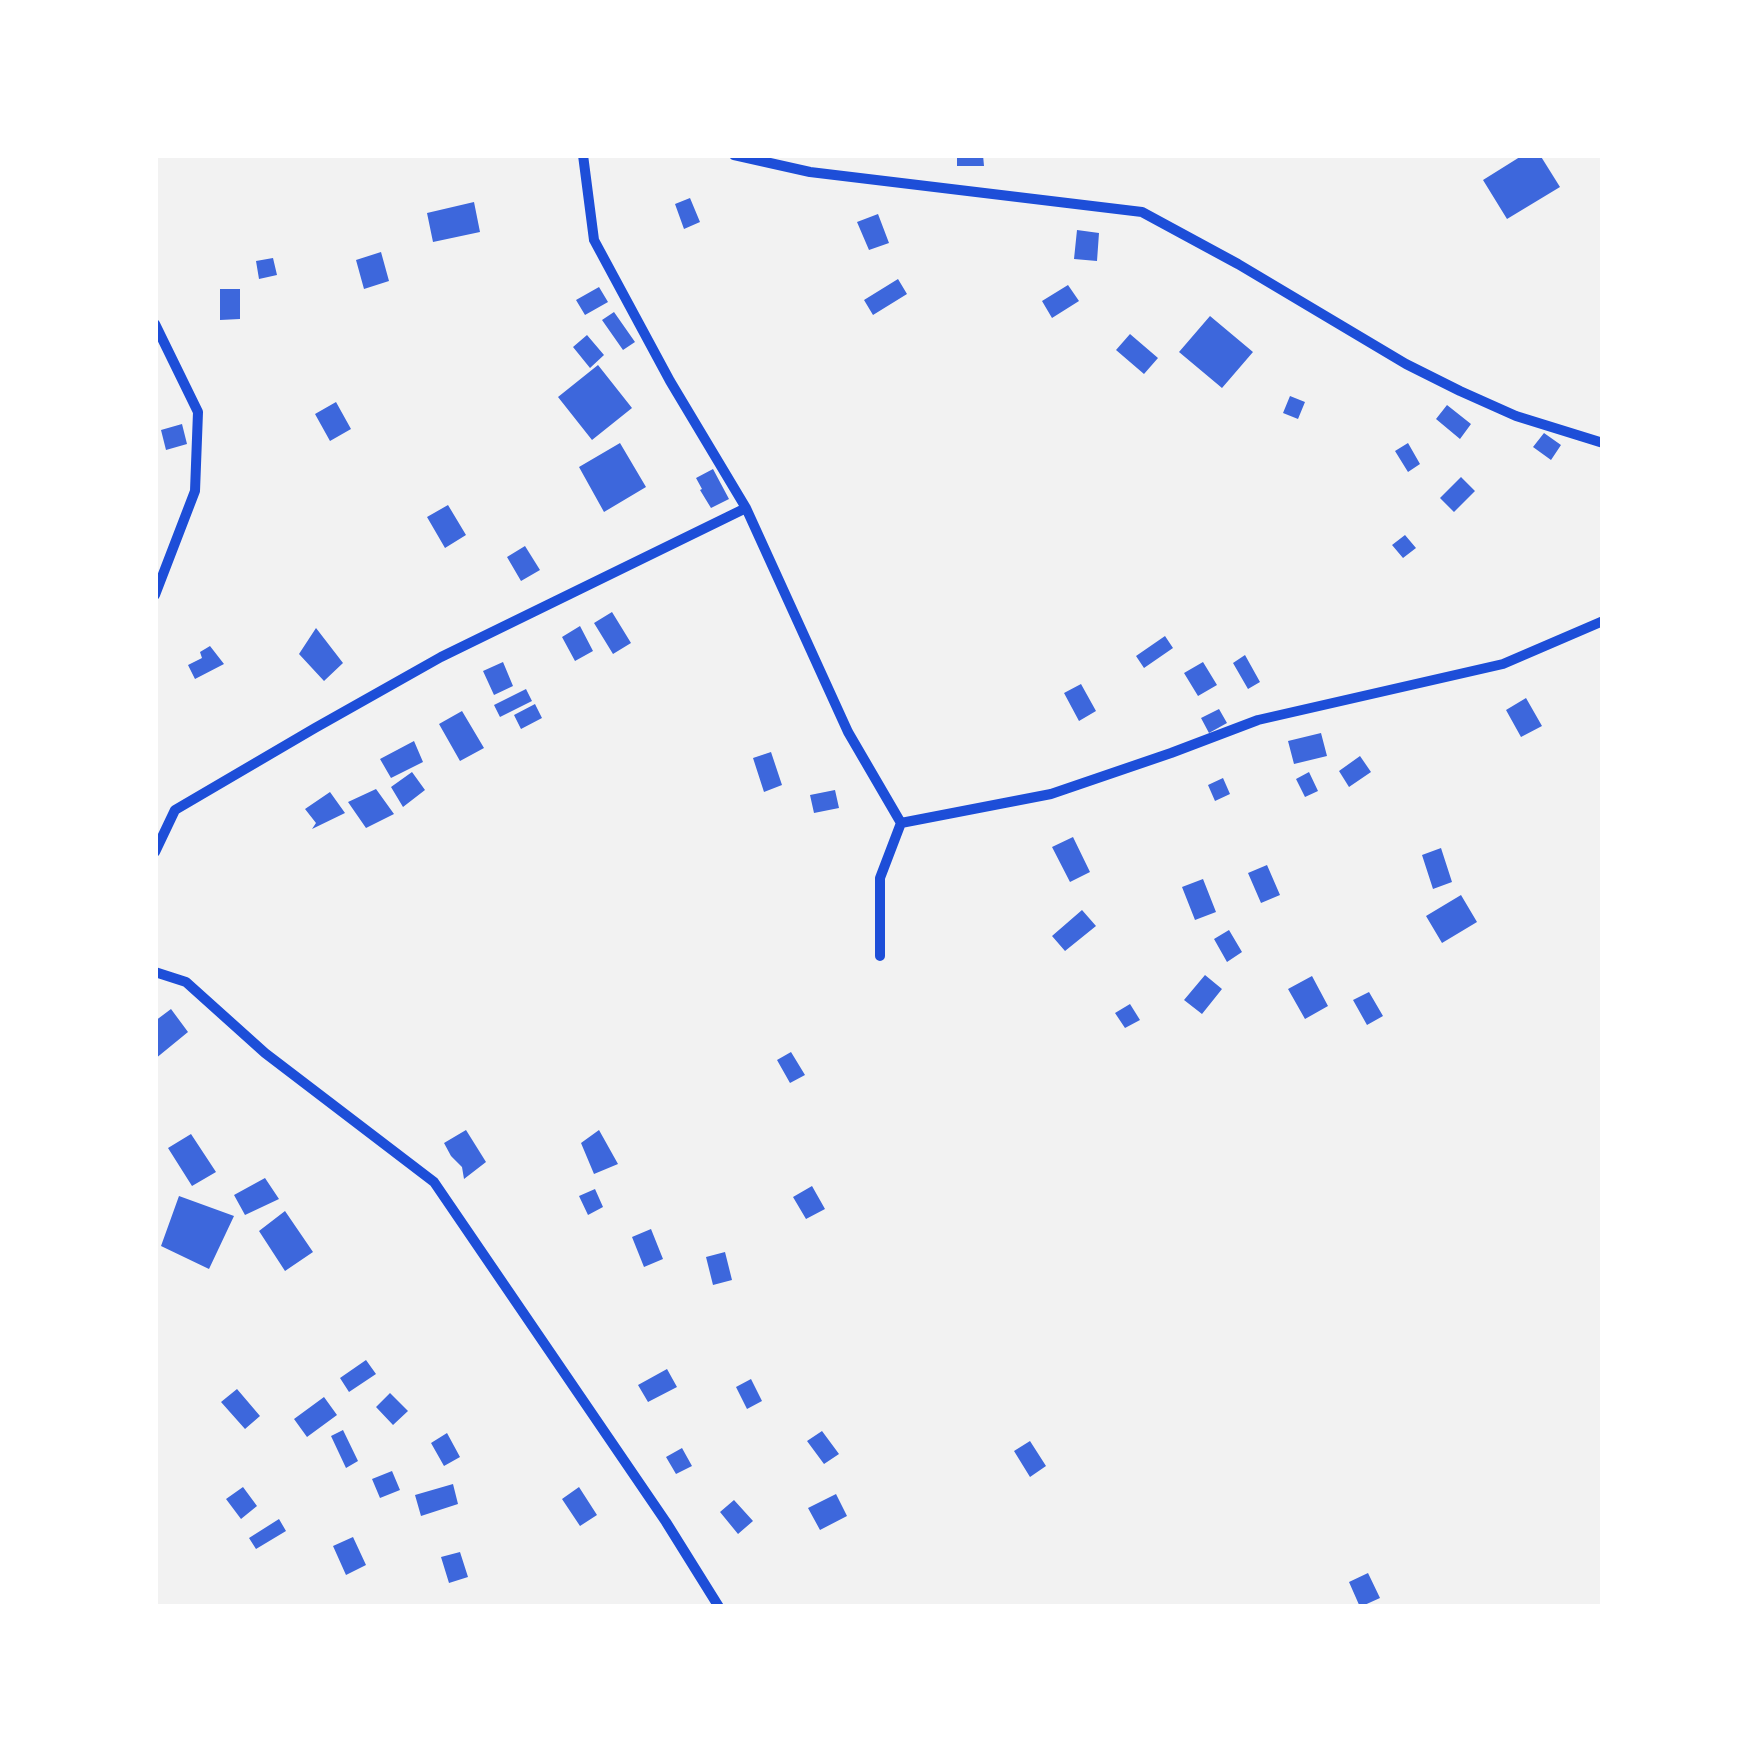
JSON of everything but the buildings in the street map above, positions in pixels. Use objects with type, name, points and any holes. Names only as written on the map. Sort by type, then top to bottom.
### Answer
[{"type":"street","points":[[582,155],[594,240],[670,381],[746,508],[848,732],[901,823]]},
{"type":"street","points":[[734,155],[810,172],[1142,212],[1433,378],[1516,416],[1603,443]]},
{"type":"street","points":[[155,324],[198,412],[194,491],[155,595]]},
{"type":"street","points":[[155,852],[175,810],[315,728],[441,657],[746,508]]},
{"type":"street","points":[[901,823],[1051,794],[1258,720],[1503,664],[1603,621]]},
{"type":"street","points":[[880,956],[880,878],[901,823]]},
{"type":"street","points":[[155,972],[186,982],[264,1053],[434,1182],[719,1607]]}]
